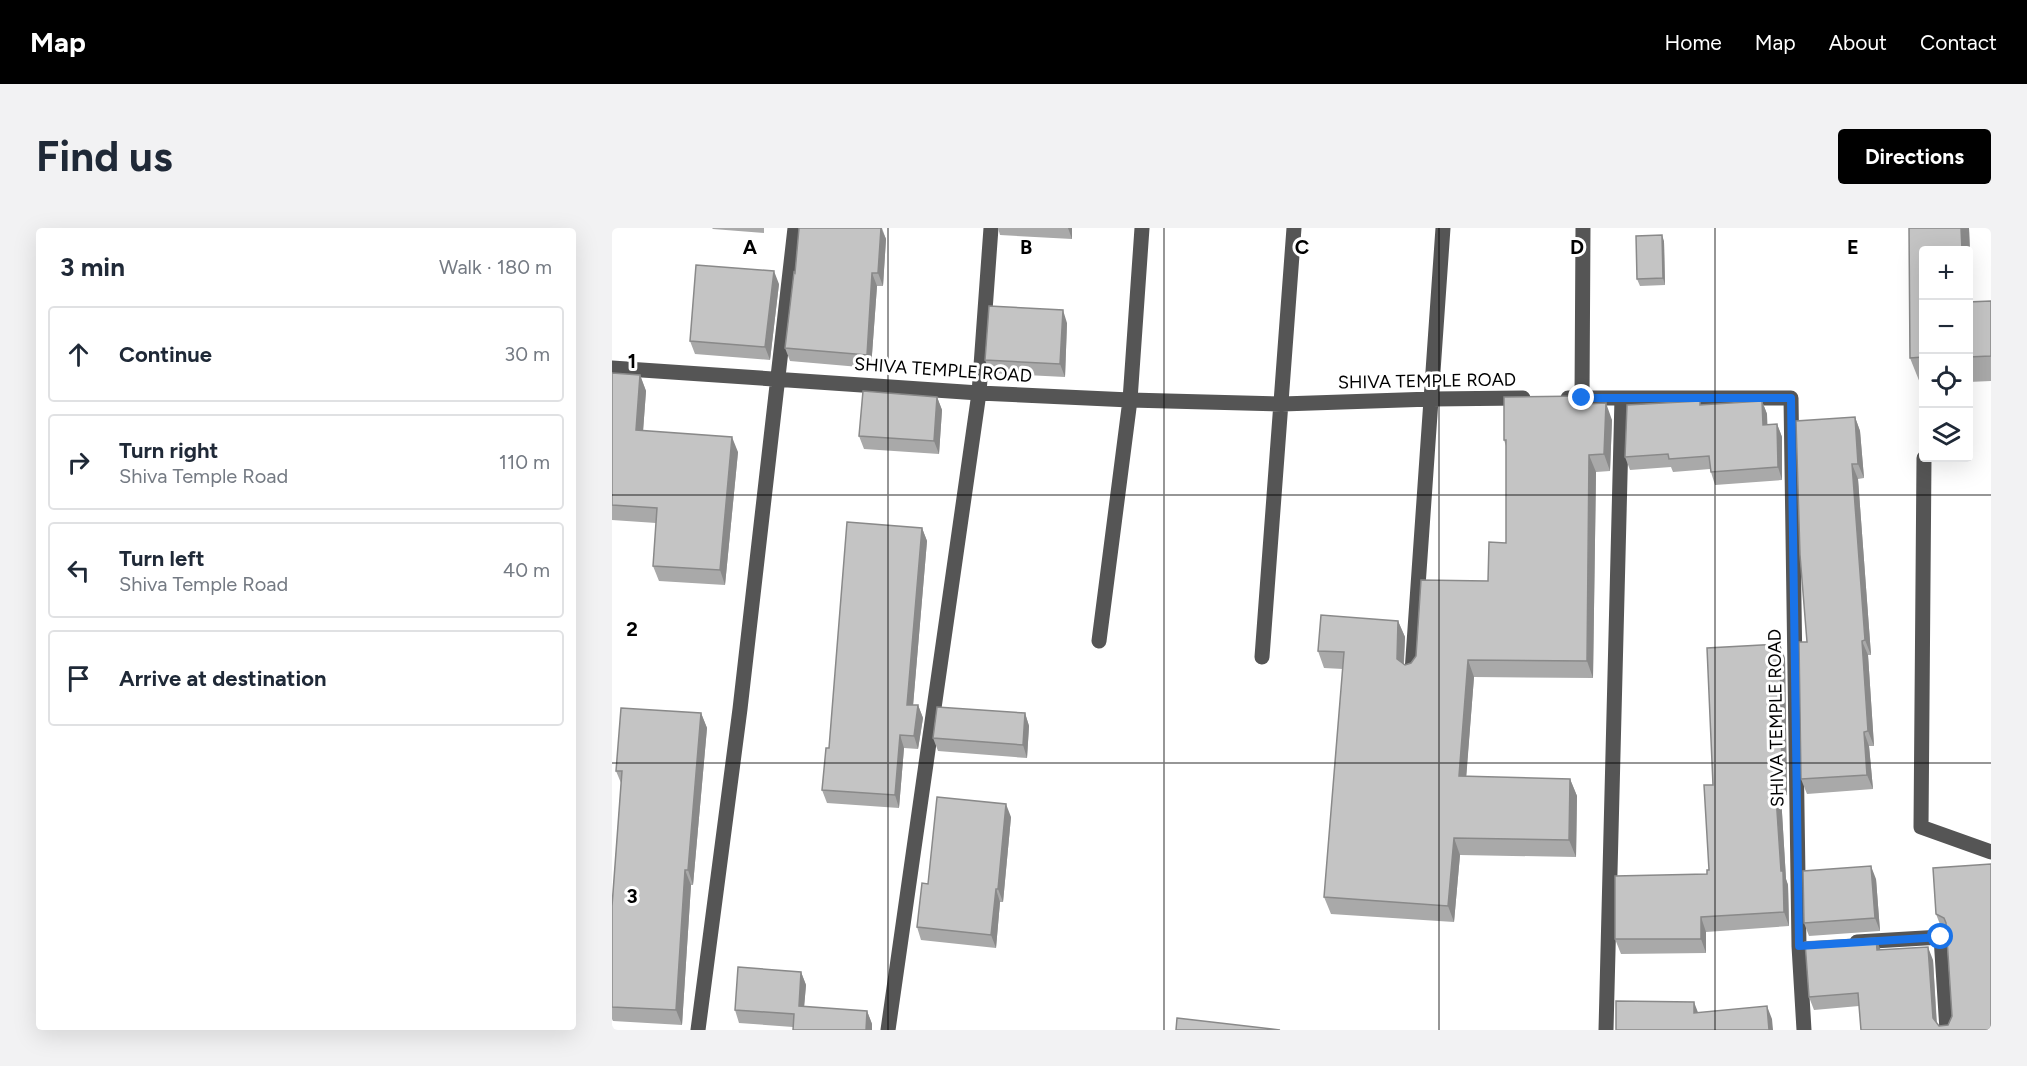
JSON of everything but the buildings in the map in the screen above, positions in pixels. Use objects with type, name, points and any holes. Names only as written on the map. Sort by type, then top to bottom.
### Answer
[{"type":"street","points":[[698,1030],[740,709],[795,228]]},
{"type":"street","points":[[888,1030],[979,393],[991,228]]},
{"type":"street","points":[[1100,641],[1130,400],[1142,228]]},
{"type":"street","points":[[1262,657],[1294,228]]},
{"type":"street","points":[[1412,672],[1443,228]]},
{"type":"street","points":[[1582,398],[1584,228]]},
{"type":"street","name":"SHIVA TEMPLE ROAD","points":[[612,368],[979,393],[1130,400],[1282,404],[1536,398]]},
{"type":"street","name":"SHIVA TEMPLE ROAD","points":[[1559,398],[1791,398],[1805,946],[1804,1030]]},
{"type":"street","points":[[1606,1030],[1622,398]]},
{"type":"street","points":[[1924,462],[1921,827],[1991,852]]},
{"type":"street","points":[[1846,943],[1941,937],[1947,1030]]},
{"type":"route","points":[[1582,398],[1791,398],[1799,946],[1941,937]]}]
